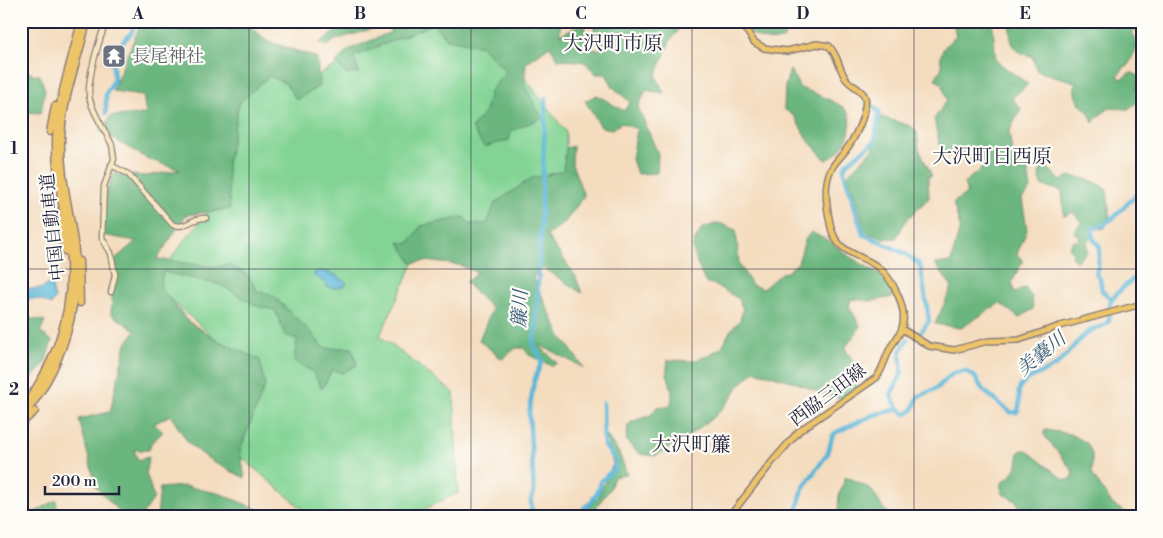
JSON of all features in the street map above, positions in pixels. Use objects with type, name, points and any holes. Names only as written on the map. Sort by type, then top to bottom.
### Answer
[{"type":"highway","name":"中国自動車道","points":[[21,410],[37,388],[50,364],[62,331],[69,297],[70,252],[58,180],[56,148],[60,106],[81,21]]},
{"type":"highway","name":"中国自動車道","points":[[21,418],[48,380],[60,355],[70,321],[76,262],[62,169],[62,127],[68,92],[87,21]]},
{"type":"highway","points":[[50,132],[70,63]]},
{"type":"highway","points":[[67,204],[79,258],[80,303]]},
{"type":"highway","points":[[57,212],[66,253],[69,297]]},
{"type":"highway","points":[[21,424],[35,411]]},
{"type":"main road","points":[[740,21],[754,42],[764,48],[787,51],[817,44],[829,46],[835,54],[847,80],[863,94],[865,106],[858,132],[828,175],[827,190],[830,223],[833,236],[840,244],[856,257],[874,265],[886,275],[901,304],[903,315],[902,329],[929,346],[954,350],[988,341],[1019,340],[1060,326],[1142,304]]},
{"type":"main road","name":"西脇三田線","points":[[729,517],[799,431],[876,378],[902,329]]},
{"type":"street","points":[[108,21],[98,45],[89,92],[90,102],[112,145],[114,155],[104,186],[102,238],[111,253],[116,275],[111,292]]},
{"type":"street","points":[[111,166],[128,174],[173,225],[182,226],[196,218],[206,218]]},
{"type":"green space","points":[[142,21],[243,21],[268,41],[317,58],[319,86],[297,100],[285,83],[269,76],[239,103],[227,165],[230,209],[186,215],[157,259],[215,267],[229,265],[248,275],[257,291],[271,294],[310,331],[323,348],[352,348],[357,365],[342,373],[332,370],[322,389],[313,372],[294,361],[297,339],[285,335],[275,310],[259,307],[221,285],[163,272],[160,287],[189,322],[219,341],[260,360],[265,386],[240,450],[245,478],[213,462],[189,444],[170,415],[154,424],[163,432],[151,443],[149,450],[134,450],[138,460],[149,457],[146,473],[154,498],[141,517],[124,517],[96,487],[79,419],[110,412],[126,343],[136,331],[111,314],[114,260],[136,241],[102,235],[105,197],[113,174],[146,176],[180,170],[148,159],[100,131],[111,116],[146,114],[143,95],[112,91]]},
{"type":"green space","points":[[364,21],[560,21],[560,35],[575,27],[584,26],[586,32],[583,47],[599,50],[601,45],[592,24],[594,21],[675,21],[678,31],[670,41],[656,76],[664,93],[646,90],[638,107],[658,154],[657,173],[637,174],[632,159],[637,129],[621,123],[612,129],[601,127],[585,101],[597,95],[624,111],[630,102],[613,87],[606,74],[596,74],[585,62],[558,59],[550,46],[526,63],[524,84],[542,118],[511,131],[509,140],[484,147],[472,128],[485,112],[490,91],[506,72],[482,46],[447,39],[433,24],[353,57],[359,72],[347,75],[336,63],[348,50],[391,32],[388,24],[335,40],[327,46],[320,43],[343,26]]},
{"type":"green space","points":[[425,21],[495,38],[566,132],[566,177],[492,230],[424,240],[380,336],[454,393],[458,493],[408,517],[312,517],[235,452],[255,374],[152,283],[218,198],[219,128],[260,57],[294,87]]},
{"type":"green space","points":[[739,21],[787,21],[786,33],[783,40],[758,38]]},
{"type":"green space","points":[[953,21],[991,21],[996,61],[1028,84],[1012,98],[1021,109],[1009,132],[1012,152],[1025,155],[1031,189],[1022,199],[1027,230],[1017,254],[1023,261],[1012,282],[1014,292],[1025,288],[1032,297],[1033,309],[1019,318],[1000,303],[961,328],[935,324],[952,287],[935,264],[951,262],[960,227],[953,203],[967,193],[964,183],[983,167],[980,158],[957,157],[941,151],[934,119],[947,100],[942,84],[935,79],[942,67],[941,57],[943,49],[956,36]]},
{"type":"green space","points":[[1010,21],[1137,21],[1137,26],[1132,34],[1136,43],[1136,50],[1129,65],[1124,67],[1118,76],[1122,79],[1129,73],[1133,73],[1140,77],[1136,89],[1139,93],[1139,101],[1128,109],[1110,108],[1097,117],[1093,123],[1090,114],[1076,97],[1075,82],[1037,71],[1032,56],[1015,49],[1011,40]]},
{"type":"green space","points":[[25,70],[34,75],[40,75],[45,90],[41,113],[21,112],[21,73]]},
{"type":"green space","points":[[790,70],[800,88],[836,103],[849,114],[850,129],[843,145],[832,157],[826,160],[807,139],[794,116],[784,109],[785,86]]},
{"type":"green space","points":[[881,117],[911,126],[917,132],[919,149],[932,176],[928,177],[929,198],[907,219],[896,238],[882,239],[864,231],[847,175],[873,149]]},
{"type":"green space","points":[[573,146],[572,164],[584,196],[565,222],[547,236],[575,275],[582,293],[543,268],[533,277],[559,333],[584,368],[538,344],[557,363],[552,366],[529,355],[524,348],[516,348],[502,359],[479,340],[492,309],[465,282],[478,273],[460,265],[424,261],[412,263],[399,242],[408,244],[421,226],[464,217],[469,224],[487,224],[495,203],[532,178],[563,171],[566,148]]},
{"type":"green space","points":[[1045,165],[1061,181],[1069,176],[1080,178],[1102,186],[1107,190],[1110,216],[1105,228],[1095,229],[1093,236],[1087,242],[1087,252],[1076,261],[1072,258],[1073,253],[1069,248],[1073,241],[1078,242],[1080,236],[1074,233],[1082,221],[1072,212],[1064,216],[1062,191],[1041,185],[1039,173]]},
{"type":"green space","points":[[719,223],[736,230],[739,264],[752,285],[763,289],[781,273],[787,272],[798,263],[805,240],[811,232],[831,242],[850,257],[878,273],[887,282],[893,297],[872,301],[851,299],[849,307],[860,325],[845,348],[857,365],[858,378],[856,390],[842,399],[825,395],[792,381],[755,371],[739,385],[730,400],[715,416],[684,439],[655,456],[640,454],[626,441],[628,426],[631,422],[651,415],[657,407],[670,406],[672,394],[667,373],[668,360],[693,361],[709,355],[722,347],[730,331],[740,320],[743,310],[739,299],[713,284],[706,283],[693,249],[702,228]]},
{"type":"green space","points":[[21,317],[45,321],[40,332],[52,341],[45,363],[21,391]]},
{"type":"green space","points":[[1046,430],[1070,434],[1087,443],[1092,454],[1092,474],[1113,505],[1134,517],[1022,517],[1018,505],[1014,500],[1003,494],[1001,488],[1003,481],[1016,469],[1019,452],[1026,450],[1063,479],[1070,480],[1073,476],[1072,470],[1044,435]]},
{"type":"green space","points":[[605,433],[619,453],[627,474],[614,477],[610,489],[596,507],[597,517],[587,517],[586,511],[598,497],[613,464]]},
{"type":"green space","points":[[846,476],[871,489],[882,507],[893,517],[833,517],[838,510],[839,495]]},
{"type":"green space","points":[[185,486],[221,494],[266,513],[270,517],[157,517],[160,488]]},
{"type":"green space","points":[[56,500],[58,517],[21,517],[37,511]]},
{"type":"water","points":[[318,271],[334,274],[347,283],[345,286],[335,288],[327,287],[326,283],[314,276],[314,273]]},
{"type":"water","points":[[51,282],[55,298],[51,305],[41,300],[21,298],[21,290],[43,288]]},
{"type":"waterway","points":[[106,113],[106,94],[114,80],[113,66],[110,62],[108,49],[109,47],[119,46],[132,32],[134,21]]},
{"type":"waterway","name":"簾川","points":[[532,517],[531,500],[534,492],[529,413],[534,381],[542,361],[533,344],[536,331],[546,98]]},
{"type":"waterway","points":[[867,98],[869,106],[872,106],[879,112],[874,142],[846,164],[844,169],[845,176],[863,234],[904,253],[918,263],[921,269],[929,321],[918,336]]},
{"type":"waterway","points":[[1112,299],[1102,291],[1100,279],[1096,273],[1100,247],[1092,237],[1093,228],[1113,218],[1142,190]]},
{"type":"waterway","name":"美嚢川","points":[[795,517],[803,488],[828,453],[832,437],[835,433],[873,415],[899,409],[905,414],[908,413],[912,410],[918,397],[937,388],[953,373],[965,371],[975,377],[983,390],[1010,412],[1016,413],[1019,406],[1019,391],[1022,384],[1028,379],[1055,366],[1085,335],[1107,323],[1110,318],[1110,304],[1113,298],[1120,290],[1142,274]]},
{"type":"waterway","points":[[899,409],[891,395],[901,374],[900,354],[907,340]]},
{"type":"waterway","points":[[583,517],[584,508],[591,502],[599,489],[601,481],[614,469],[615,460],[604,445],[603,403]]},
{"type":"place","name":"長尾神社","points":[[114,56]]},
{"type":"district","name":"大沢町市原","points":[[613,44]]},
{"type":"district","name":"大沢町日西原","points":[[992,157]]},
{"type":"district","name":"大沢町簾","points":[[691,445]]}]
